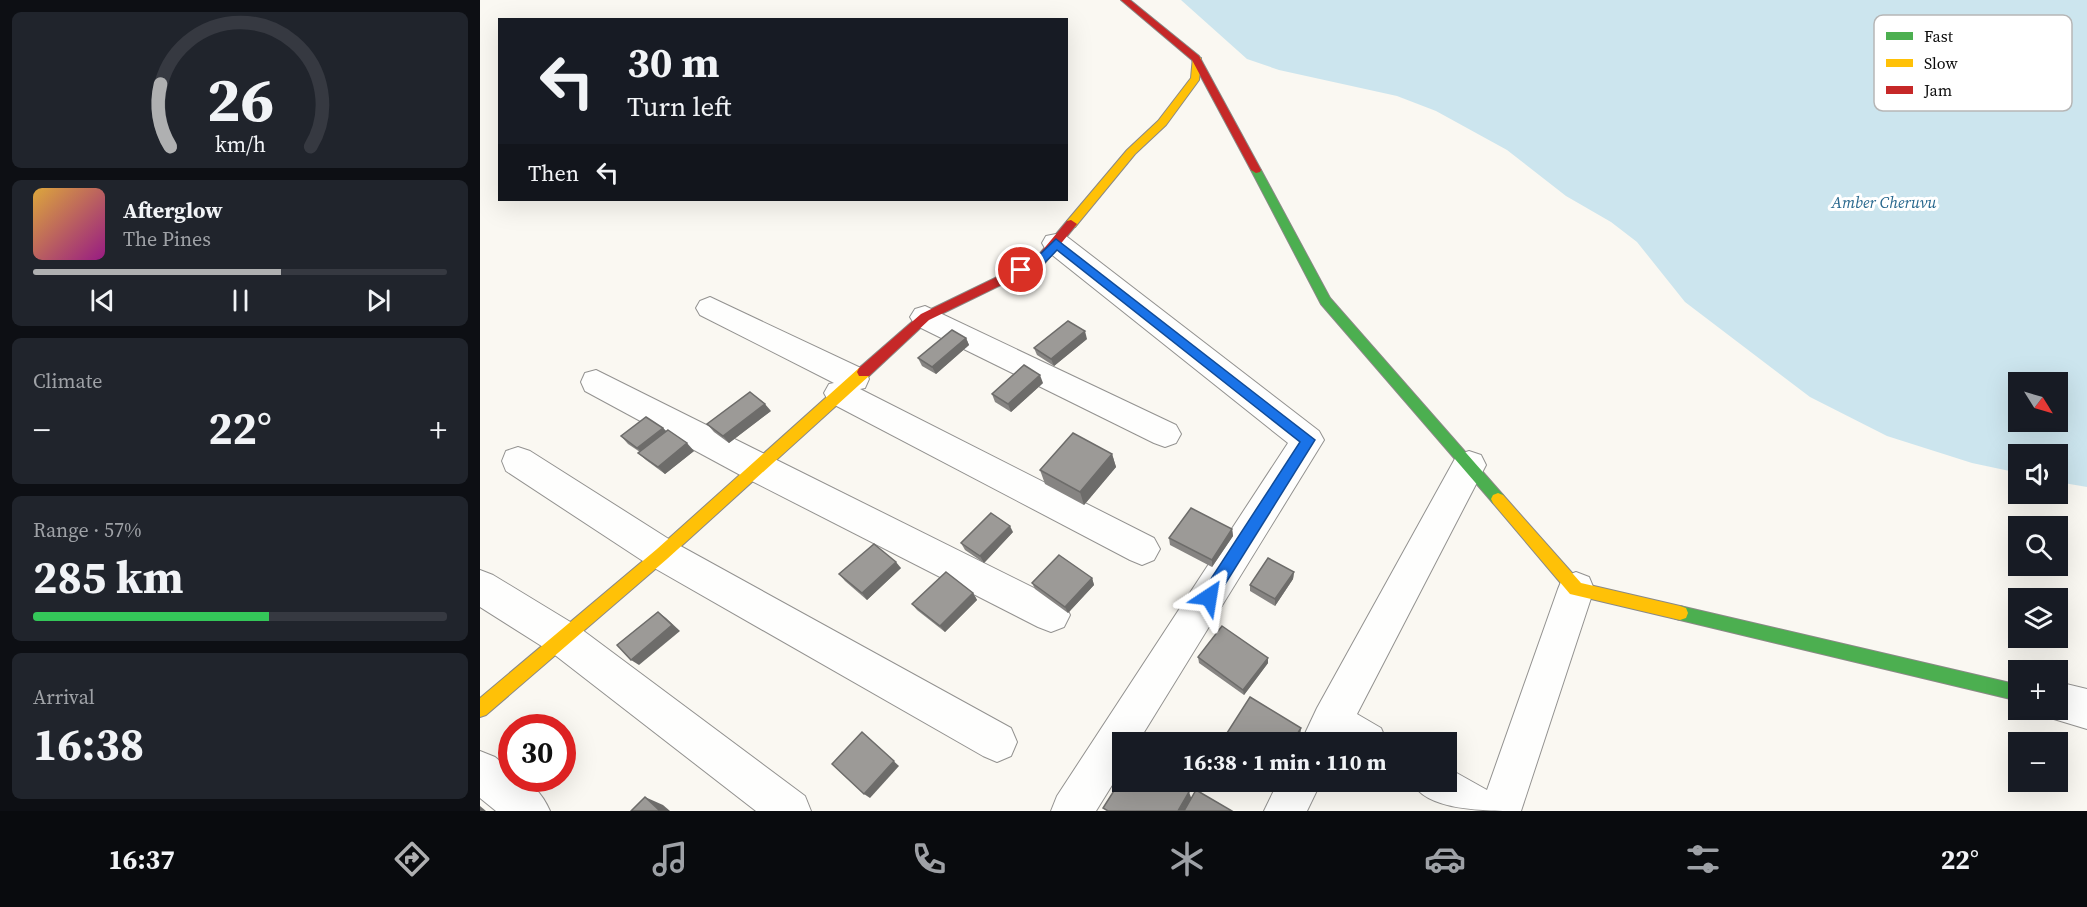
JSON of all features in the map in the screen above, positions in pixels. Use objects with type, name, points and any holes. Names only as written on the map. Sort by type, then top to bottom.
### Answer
[{"type":"street","points":[[1125,0],[1196,58],[1325,301],[1576,589],[2008,690]]},
{"type":"street","points":[[480,709],[662,554],[925,317],[1040,261],[1131,152],[1162,123],[1196,78],[1196,58]]},
{"type":"street","points":[[1056,243],[1308,440],[1072,811]]},
{"type":"street","points":[[710,308],[1143,549]]},
{"type":"street","points":[[925,317],[1165,434]]},
{"type":"street","points":[[596,382],[756,467],[1051,615]]},
{"type":"street","points":[[518,461],[662,554],[997,742]]},
{"type":"street","points":[[1326,732],[1469,465]]},
{"type":"street","points":[[480,587],[564,639],[790,811]]},
{"type":"street","points":[[1500,811],[1576,589]]},
{"type":"street","points":[[2068,704],[2087,709]]},
{"type":"street","points":[[480,772],[529,811]]},
{"type":"street","points":[[1285,811],[1295,792]]},
{"type":"street","points":[[1450,792],[1483,811]]},
{"type":"water","name":"Amber Cheruvu","points":[[1181,0],[2087,0],[2087,487],[2068,484],[2068,444],[2008,444],[2008,471],[1972,463],[1887,436],[1810,397],[1685,302],[1637,242],[1611,222],[1566,196],[1507,150],[1436,111],[1397,96],[1279,70],[1247,59]]},
{"type":"building","points":[[1068,321],[1085,331],[1051,359],[1034,348]]},
{"type":"building","points":[[952,330],[966,338],[932,367],[918,358]]},
{"type":"building","points":[[1024,365],[1040,375],[1008,404],[992,394]]},
{"type":"building","points":[[750,392],[765,404],[723,436],[707,424]]},
{"type":"building","points":[[646,417],[663,428],[637,448],[621,436]]},
{"type":"building","points":[[668,430],[687,443],[658,467],[638,453]]},
{"type":"building","points":[[1073,433],[1112,454],[1080,492],[1040,470]]},
{"type":"building","points":[[1191,508],[1232,529],[1212,560],[1169,538]]},
{"type":"building","points":[[991,513],[1010,526],[980,556],[961,543]]},
{"type":"building","points":[[874,544],[896,562],[862,593],[839,574]]},
{"type":"building","points":[[1059,555],[1092,578],[1065,607],[1032,583]]},
{"type":"building","points":[[1268,558],[1294,572],[1275,599],[1250,585]]},
{"type":"building","points":[[946,572],[973,593],[940,626],[912,604]]},
{"type":"building","points":[[658,612],[672,625],[631,660],[617,645]]},
{"type":"building","points":[[1222,626],[1268,658],[1243,690],[1198,657]]},
{"type":"building","points":[[1250,697],[1301,728],[1298,732],[1228,732]]},
{"type":"building","points":[[862,732],[894,761],[864,794],[832,764]]},
{"type":"building","points":[[1113,792],[1189,792],[1178,811],[1108,811],[1103,808]]},
{"type":"building","points":[[1195,792],[1199,792],[1232,811],[1184,811]]},
{"type":"building","points":[[645,797],[660,811],[631,811]]},
{"type":"traffic: fast","points":[[1256,170],[1325,301],[1498,499]]},
{"type":"traffic: fast","points":[[1680,613],[2008,690]]},
{"type":"traffic: slow","points":[[1071,224],[1131,152],[1162,123],[1196,78],[1196,58]]},
{"type":"traffic: slow","points":[[480,709],[662,554],[864,372]]},
{"type":"traffic: slow","points":[[1498,499],[1576,589],[1680,613]]},
{"type":"traffic: jam","points":[[1125,0],[1196,58],[1256,170]]},
{"type":"traffic: jam","points":[[864,372],[925,317],[1040,261],[1071,224]]},
{"type":"route","points":[[1021,270],[1040,261],[1056,243],[1308,440],[1209,597]]}]
